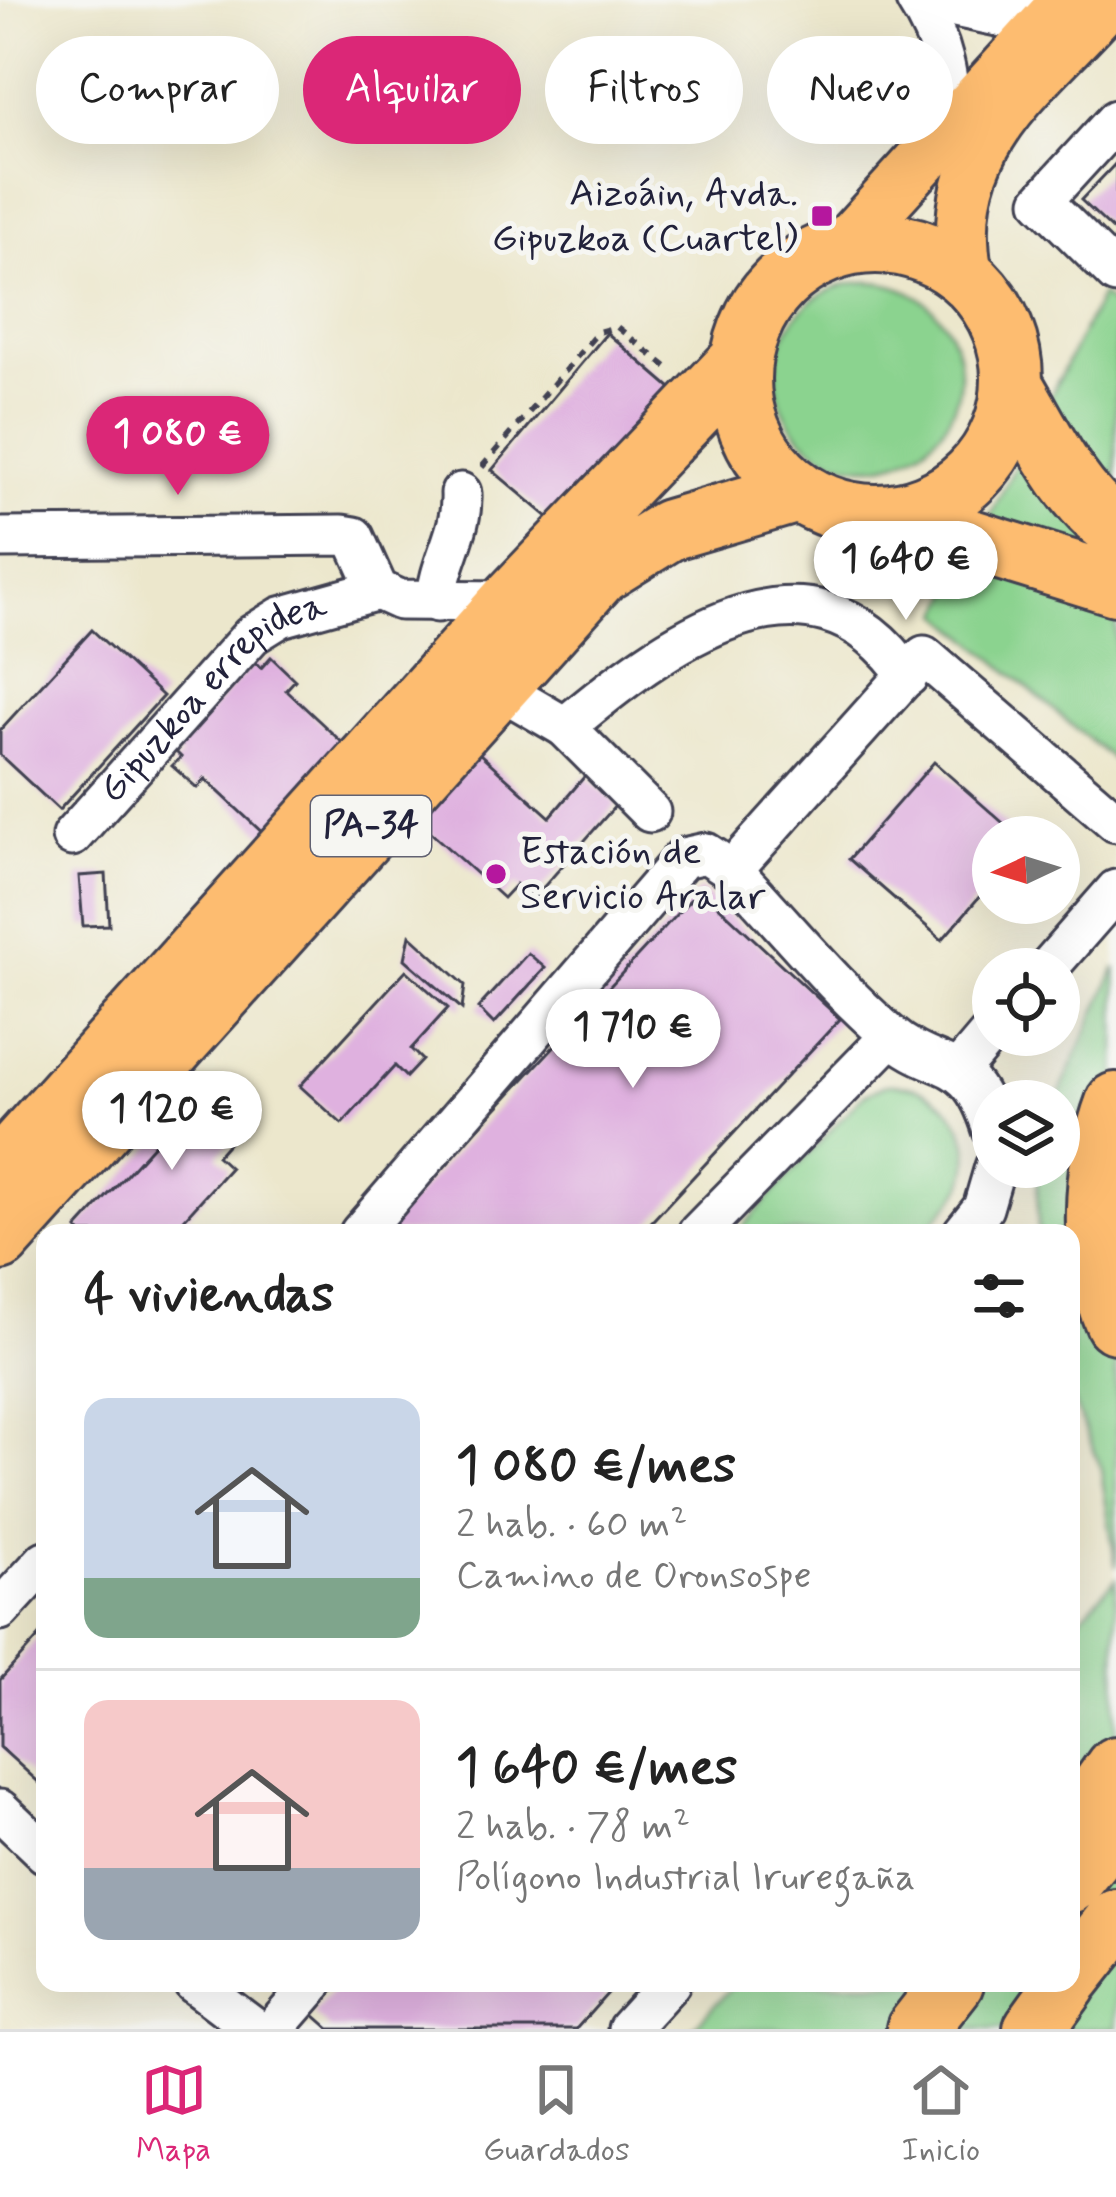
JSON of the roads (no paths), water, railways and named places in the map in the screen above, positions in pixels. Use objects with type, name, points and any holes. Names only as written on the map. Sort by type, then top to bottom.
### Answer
[{"type":"highway","name":"PA-34","points":[[894,516],[940,501],[977,472],[1003,433],[1013,386],[1007,340],[966,272],[920,250],[882,242],[844,246],[806,261],[775,287],[753,321],[741,360],[741,398],[750,434],[770,466],[798,492],[827,508],[860,516],[894,516],[1116,585]]},
{"type":"highway","name":"PA-34","points":[[0,1169],[511,601],[741,360]]},
{"type":"highway","name":"PA-34","points":[[1013,386],[1062,466],[1101,518],[1116,528]]},
{"type":"highway","name":"PA-34","points":[[0,1240],[600,573],[669,530],[798,492]]},
{"type":"highway","points":[[1037,559],[1116,614]]},
{"type":"highway","points":[[1116,1103],[1103,1137],[1096,1206],[1108,1305],[1116,1323]]},
{"type":"highway","points":[[1080,1819],[1116,1767]]},
{"type":"highway","points":[[1080,1871],[1116,1827]]},
{"type":"highway","points":[[1080,1966],[1116,1920]]},
{"type":"highway","points":[[917,2029],[946,1992]]},
{"type":"highway","points":[[955,2029],[982,1992]]},
{"type":"highway","points":[[1034,2029],[1060,1992]]},
{"type":"main road","points":[[966,272],[960,235],[969,173],[990,129],[1109,0]]},
{"type":"main road","points":[[953,126],[1062,7]]},
{"type":"main road","points":[[844,246],[936,144]]},
{"type":"street","points":[[918,0],[1007,18],[1062,7]]},
{"type":"street","points":[[918,0],[936,36]]},
{"type":"street","points":[[1116,120],[1042,201],[1116,274]]},
{"type":"street","points":[[437,602],[438,581],[462,520],[460,493]]},
{"type":"street","name":"Gipuzkoa errepidea","points":[[0,538],[354,537],[378,590]]},
{"type":"street","name":"Gipuzkoa errepidea","points":[[72,836],[252,635],[281,617],[378,590],[400,600],[511,601]]},
{"type":"street","points":[[565,727],[683,636],[743,615],[790,607],[844,618],[888,647],[908,676]]},
{"type":"street","points":[[732,870],[924,656],[1116,822]]},
{"type":"street","points":[[498,688],[565,727],[650,812]]},
{"type":"street","points":[[369,1224],[683,858],[706,853],[732,870],[891,1036],[959,1070],[972,1084]]},
{"type":"street","points":[[1065,948],[1116,890]]},
{"type":"street","points":[[707,1224],[891,1036]]},
{"type":"street","points":[[959,1070],[972,1055]]},
{"type":"street","points":[[970,1224],[983,1208],[989,1188]]},
{"type":"street","points":[[0,1610],[36,1572]]},
{"type":"street","points":[[0,1810],[36,1844]]},
{"type":"street","points":[[206,1992],[255,2029]]},
{"type":"street","points":[[274,2029],[306,1992]]},
{"type":"street","points":[[628,2029],[662,1992]]},
{"type":"place","name":"Aizoáin, Avda. Gipuzkoa (Cuartel)","points":[[822,216]]},
{"type":"place","name":"Estación de Servicio Aralar","points":[[496,874]]}]
